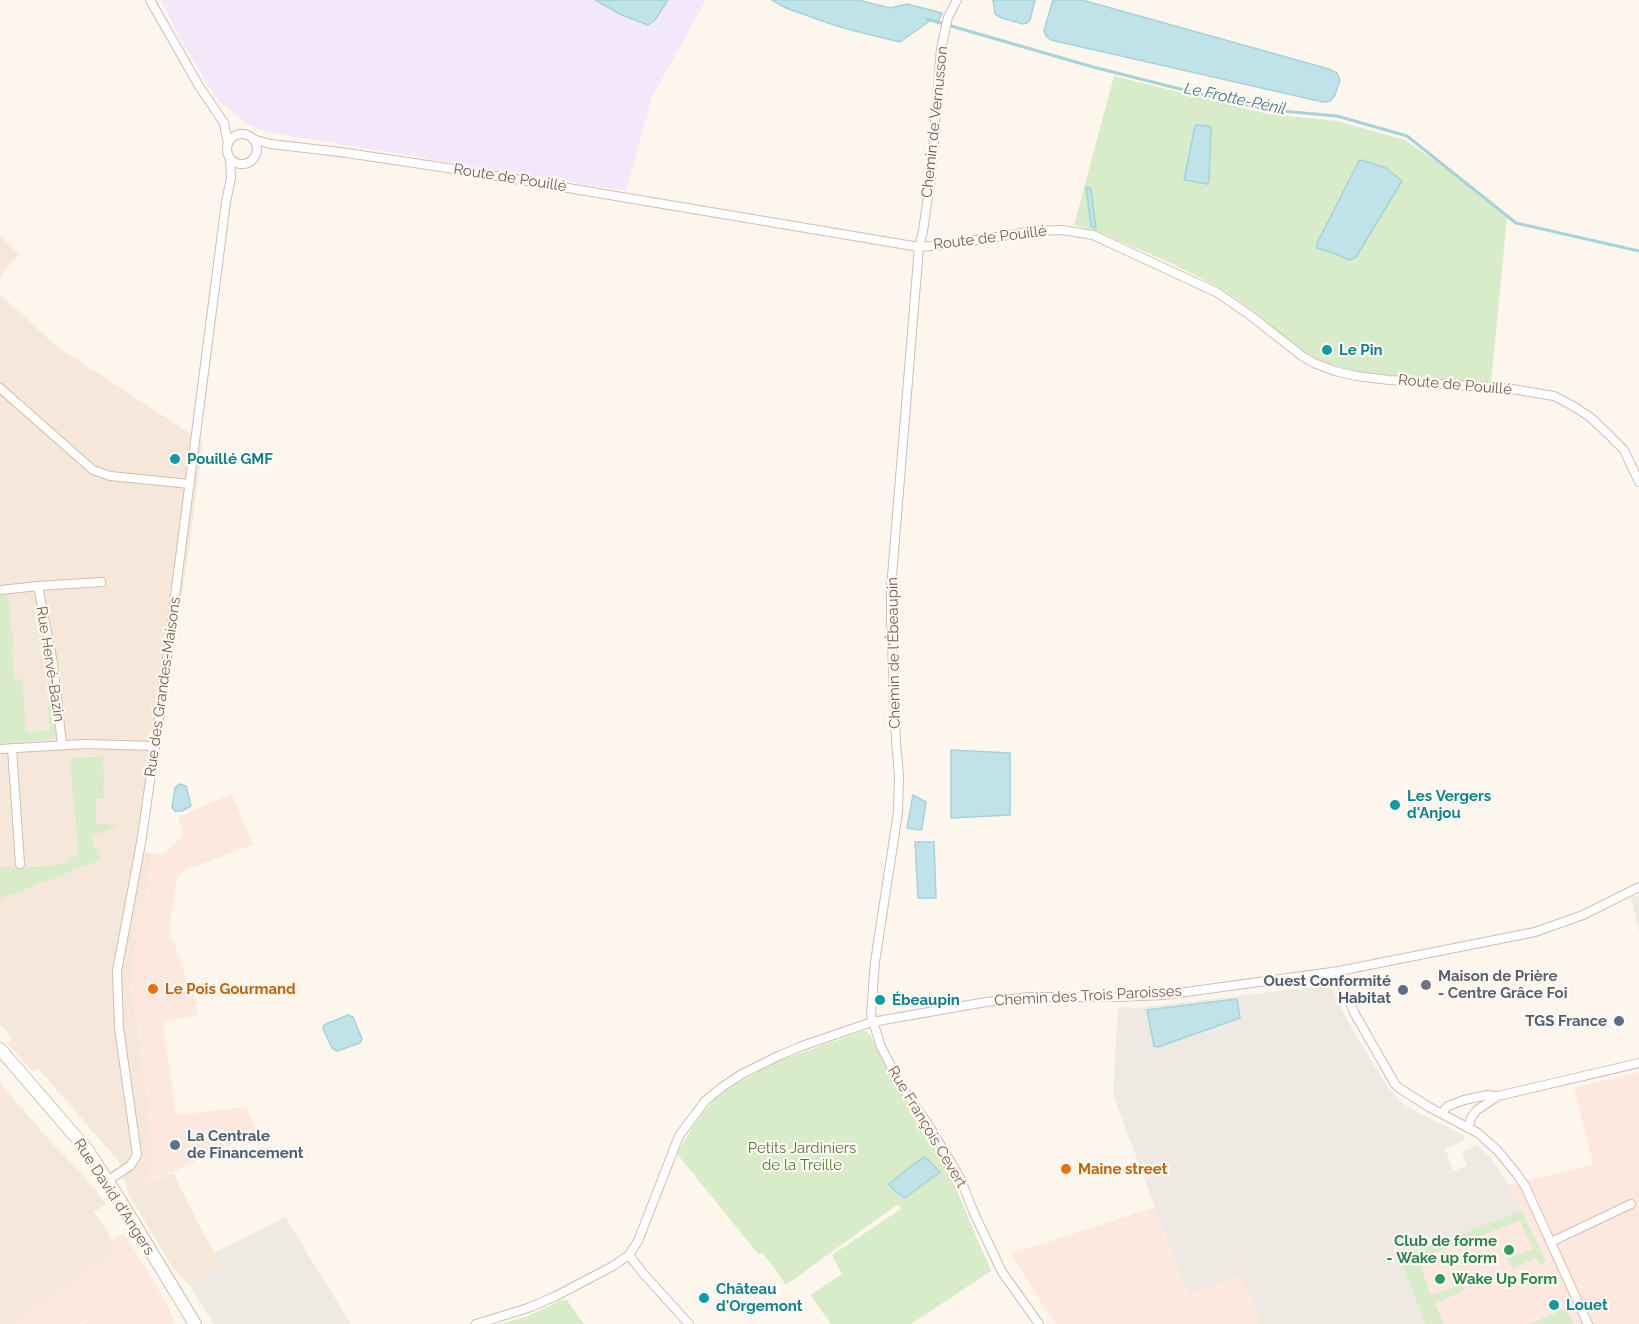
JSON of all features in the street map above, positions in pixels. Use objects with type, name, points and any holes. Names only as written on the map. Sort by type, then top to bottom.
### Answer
[{"type":"main road","name":"Rue David d'Angers","points":[[0,1049],[88,1151],[195,1324]]},
{"type":"street","points":[[150,0],[199,86],[224,123],[230,158],[243,165]]},
{"type":"street","name":"Chemin de Vernusson","points":[[919,247],[931,175],[943,38],[948,17],[957,0]]},
{"type":"street","points":[[224,123],[254,140],[257,153]]},
{"type":"street","points":[[228,144],[234,137],[242,134]]},
{"type":"street","name":"Route de Pouillé","points":[[254,140],[466,171],[919,247],[1035,231],[1062,230],[1094,235],[1218,293],[1302,356],[1335,371],[1367,377],[1522,390],[1554,396],[1573,406],[1607,432],[1624,450],[1639,483]]},
{"type":"street","points":[[231,177],[270,144]]},
{"type":"street","name":"Rue des Grandes-Maisons","points":[[107,1181],[130,1166],[137,1155],[119,1028],[117,971],[141,843],[155,746],[231,177],[230,158]]},
{"type":"street","name":"Chemin de l'Ébeaupin","points":[[872,1022],[874,962],[898,812],[899,776],[891,588],[919,247]]},
{"type":"street","points":[[0,389],[93,470],[110,476],[190,484]]},
{"type":"street","points":[[38,586],[101,582]]},
{"type":"street","name":"Rue Hervé-Bazin","points":[[0,590],[38,586],[53,663],[62,745]]},
{"type":"street","points":[[0,749],[85,744],[155,746]]},
{"type":"street","points":[[12,748],[20,864]]},
{"type":"street","name":"Chemin des Trois Paroisses","points":[[629,1255],[638,1241],[679,1136],[705,1101],[722,1086],[778,1056],[872,1022],[986,1002],[1029,997],[1117,997],[1164,994],[1340,971],[1535,932],[1583,915],[1639,887]]},
{"type":"street","points":[[1340,971],[1341,983],[1347,999],[1392,1080],[1399,1088],[1478,1133],[1516,1173],[1525,1186],[1588,1324]]},
{"type":"street","name":"Rue François Cevert","points":[[872,1022],[881,1047],[902,1088],[928,1124],[960,1178],[1002,1272],[1039,1324]]},
{"type":"street","points":[[1441,1113],[1448,1106],[1464,1100],[1487,1095],[1498,1096],[1639,1063]]},
{"type":"street","points":[[1468,1128],[1477,1110],[1498,1096]]},
{"type":"street","points":[[1551,1242],[1630,1204]]},
{"type":"street","points":[[476,1324],[528,1308],[556,1296],[629,1255],[689,1324]]},
{"type":"shaded area","points":[[161,0],[706,0],[652,97],[626,191],[266,132],[249,125],[218,101],[180,39]]},
{"type":"shaded area","points":[[0,236],[19,254],[0,277]]},
{"type":"shaded area","points":[[0,294],[55,345],[203,442],[143,852],[153,854],[144,899],[135,919],[137,940],[130,986],[136,1015],[153,1152],[152,1162],[141,1187],[173,1173],[223,1267],[190,1286],[172,1267],[129,1195],[119,1162],[38,1068],[33,1072],[7,1043],[12,1038],[0,1025]]},
{"type":"shaded area","points":[[232,794],[253,845],[182,871],[177,880],[169,931],[181,960],[185,979],[192,987],[198,1015],[163,1022],[176,1115],[246,1107],[257,1132],[141,1187],[152,1162],[153,1152],[136,1015],[130,986],[137,940],[135,919],[137,907],[144,899],[153,854],[163,855],[183,836],[179,817]]},
{"type":"shaded area","points":[[1639,895],[1639,932],[1631,898]]},
{"type":"shaded area","points":[[1331,986],[1349,1023],[1380,1075],[1405,1106],[1466,1136],[1463,1141],[1445,1148],[1453,1171],[1467,1166],[1462,1152],[1477,1145],[1489,1156],[1502,1174],[1522,1211],[1401,1257],[1425,1324],[1261,1324],[1242,1275],[1188,1295],[1113,1095],[1118,1007],[1135,1008]]},
{"type":"shaded area","points":[[1639,1072],[1639,1324],[1425,1324],[1400,1257],[1521,1211],[1508,1185],[1593,1165],[1574,1088]]},
{"type":"shaded area","points":[[0,1083],[86,1178],[106,1204],[94,1212],[110,1236],[114,1251],[12,1324],[0,1324]]},
{"type":"shaded area","points":[[1156,1207],[1187,1294],[1242,1274],[1261,1324],[1057,1324],[1011,1254]]},
{"type":"shaded area","points":[[285,1217],[351,1324],[214,1324],[190,1286],[223,1267],[215,1252]]},
{"type":"shaded area","points":[[124,1233],[165,1300],[175,1324],[85,1324],[84,1321],[80,1324],[12,1324],[114,1251],[111,1241]]},
{"type":"green space","points":[[1114,76],[1268,114],[1337,121],[1405,140],[1447,169],[1507,218],[1491,383],[1362,373],[1320,361],[1293,344],[1256,313],[1222,289],[1171,263],[1096,231],[1074,225]]},
{"type":"green space","points":[[0,595],[8,595],[14,679],[22,679],[26,732],[50,730],[48,706],[53,706],[56,734],[51,739],[0,744]]},
{"type":"green space","points":[[103,757],[104,799],[96,799],[96,824],[121,825],[90,837],[100,860],[0,899],[0,867],[64,864],[78,855],[70,758]]},
{"type":"green space","name":"Petits Jardiniers de la Treille","points":[[864,1031],[870,1034],[897,1088],[947,1167],[991,1271],[911,1324],[831,1324],[810,1295],[842,1274],[832,1255],[901,1209],[898,1204],[786,1285],[763,1253],[759,1255],[677,1154],[693,1126],[714,1099],[734,1085],[778,1061]]},
{"type":"green space","points":[[1522,1211],[1546,1262],[1540,1265],[1536,1258],[1512,1269],[1507,1259],[1533,1249],[1520,1221],[1418,1259],[1431,1295],[1463,1284],[1466,1290],[1435,1304],[1444,1324],[1425,1324],[1400,1257]]},
{"type":"green space","points":[[562,1300],[567,1300],[584,1324],[499,1324],[528,1316]]},
{"type":"green space","points":[[1566,1308],[1574,1324],[1530,1324]]},
{"type":"water","points":[[595,0],[668,0],[655,20],[648,25],[622,15]]},
{"type":"water","points":[[772,0],[858,0],[890,8],[907,4],[942,13],[938,22],[931,20],[900,42],[828,23],[786,8]]},
{"type":"water","points":[[993,0],[1035,0],[1030,20],[1023,24],[1002,18],[995,14]]},
{"type":"water","points":[[1053,0],[1082,0],[1329,69],[1337,73],[1340,80],[1335,95],[1330,101],[1323,102],[1051,40],[1046,36],[1044,30]]},
{"type":"water","points":[[1196,125],[1211,128],[1207,184],[1184,180]]},
{"type":"water","points":[[1359,161],[1386,168],[1402,181],[1356,257],[1349,260],[1317,248],[1317,243]]},
{"type":"water","points":[[1086,187],[1091,189],[1096,228],[1091,226]]},
{"type":"water","points":[[951,750],[1010,753],[1010,815],[951,818]]},
{"type":"water","points":[[179,784],[186,786],[191,806],[182,811],[175,811],[172,807],[175,788]]},
{"type":"water","points":[[913,795],[926,802],[922,829],[919,830],[907,828]]},
{"type":"water","points":[[915,842],[934,842],[936,898],[918,898]]},
{"type":"water","points":[[1237,999],[1240,1018],[1158,1047],[1154,1046],[1147,1010]]},
{"type":"water","points":[[348,1015],[353,1017],[362,1039],[360,1043],[337,1051],[332,1048],[323,1029],[324,1025]]},
{"type":"water","points":[[925,1157],[940,1172],[905,1198],[889,1184]]},
{"type":"waterway","name":"Le Frotte-Pénil","points":[[927,19],[1093,67],[1204,95],[1270,110],[1337,116],[1407,136],[1516,223],[1639,251]]},
{"type":"place","name":"Le Pin","points":[[1327,350]]},
{"type":"place","name":"Pouillé GMF","points":[[175,459]]},
{"type":"place","name":"Les Vergers d'Anjou","points":[[1395,805]]},
{"type":"place","name":"Maison de Prière - Centre Grâce Foi","points":[[1426,985]]},
{"type":"place","name":"Le Pois Gourmand","points":[[153,989]]},
{"type":"place","name":"Ouest Conformité Habitat","points":[[1403,990]]},
{"type":"place","name":"Ébeaupin","points":[[880,1000]]},
{"type":"place","name":"TGS France","points":[[1619,1021]]},
{"type":"place","name":"La Centrale de Financement","points":[[175,1145]]},
{"type":"place","name":"Maine street","points":[[1066,1169]]},
{"type":"place","name":"Club de forme - Wake up form","points":[[1509,1250]]},
{"type":"place","name":"Wake Up Form","points":[[1440,1279]]},
{"type":"place","name":"Château d'Orgemont","points":[[704,1298]]},
{"type":"place","name":"Louet","points":[[1554,1305]]}]
